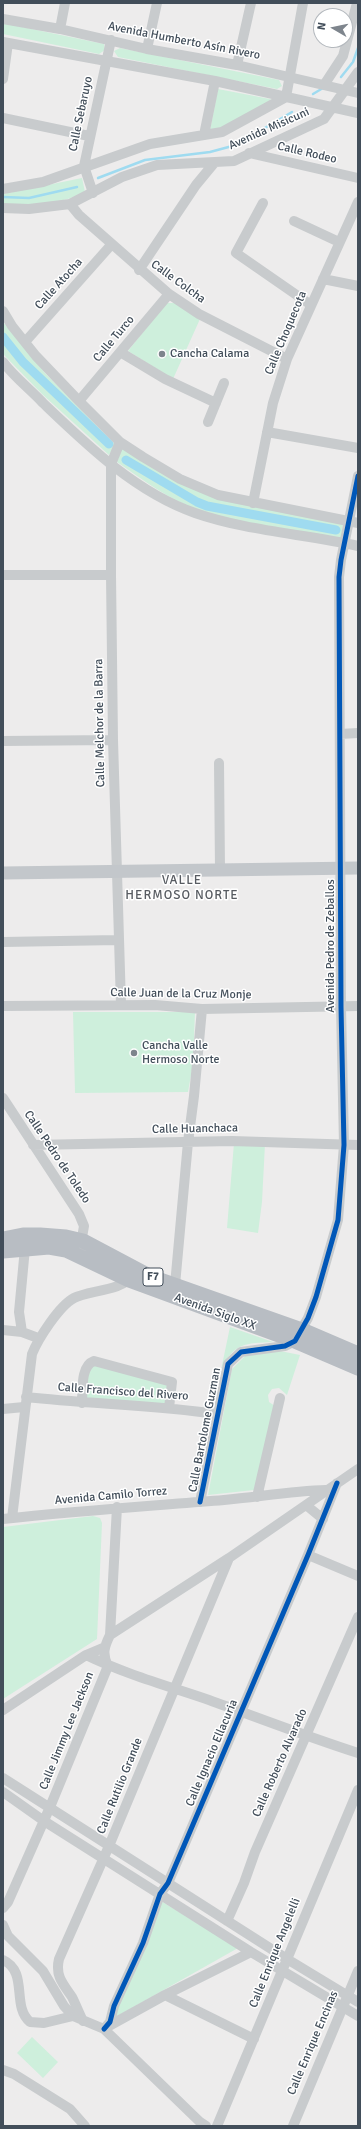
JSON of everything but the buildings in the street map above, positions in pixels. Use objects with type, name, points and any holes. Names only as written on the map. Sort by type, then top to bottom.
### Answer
[{"type":"highway","name":"Avenida Siglo XX","points":[[3,1239],[22,1235],[66,1237],[81,1248],[133,1274],[299,1336],[358,1354]]},
{"type":"highway","name":"Avenida Siglo XX","points":[[3,1251],[49,1247],[66,1250],[81,1248]]},
{"type":"highway","name":"Avenida Siglo XX","points":[[133,1274],[149,1276],[175,1285],[299,1336],[358,1368]]},
{"type":"main road","points":[[3,873],[358,868]]},
{"type":"street","points":[[60,29],[65,3]]},
{"type":"street","points":[[147,49],[157,3]]},
{"type":"street","points":[[237,65],[251,3]]},
{"type":"street","points":[[286,97],[303,3]]},
{"type":"street","points":[[324,85],[343,56],[357,3]]},
{"type":"street","name":"Avenida Humberto Asín Rivero","points":[[3,19],[60,29],[147,49],[290,76],[358,93]]},
{"type":"street","name":"Calle Sebaruyo","points":[[93,192],[84,166],[89,136],[111,40]]},
{"type":"street","points":[[3,79],[6,43],[215,81],[358,113]]},
{"type":"street","points":[[344,90],[358,72]]},
{"type":"street","points":[[204,135],[215,81]]},
{"type":"street","name":"Avenida Misicuni","points":[[3,208],[29,209],[70,204],[122,177],[156,165],[234,161],[324,119],[344,90]]},
{"type":"street","points":[[3,189],[43,182],[84,166],[150,144],[222,132],[286,97]]},
{"type":"street","points":[[3,118],[89,136]]},
{"type":"street","name":"Calle Rodeo","points":[[250,153],[358,178]]},
{"type":"street","points":[[139,270],[196,185],[214,162]]},
{"type":"street","name":"Calle Choquecota","points":[[253,503],[273,403],[287,359],[358,202]]},
{"type":"street","points":[[263,203],[236,253],[311,305]]},
{"type":"street","name":"Calle Colcha","points":[[70,204],[74,211],[139,270],[169,294],[199,314],[287,359]]},
{"type":"street","points":[[294,221],[339,242]]},
{"type":"street","name":"Calle Atocha","points":[[25,342],[112,245]]},
{"type":"street","points":[[323,279],[358,286]]},
{"type":"street","name":"Calle Turco","points":[[79,402],[169,294]]},
{"type":"street","points":[[3,311],[36,356],[79,402],[120,442],[180,479],[201,489],[253,503],[354,522]]},
{"type":"street","points":[[120,352],[165,379],[216,403]]},
{"type":"street","points":[[3,362],[64,423],[111,464],[158,496],[195,513],[240,525],[358,546]]},
{"type":"street","points":[[208,422],[224,383]]},
{"type":"street","points":[[267,432],[358,448]]},
{"type":"street","name":"Calle Melchor de la Barra","points":[[120,442],[111,464],[111,575],[116,871],[121,1005]]},
{"type":"street","name":"Avenida Pedro de Zeballos","points":[[299,1336],[316,1297],[338,1220],[344,1145],[341,1007],[339,577],[340,560],[354,522],[358,476]]},
{"type":"street","points":[[3,575],[111,575]]},
{"type":"street","points":[[340,734],[358,733]]},
{"type":"street","points":[[3,741],[113,740]]},
{"type":"street","points":[[219,762],[220,870]]},
{"type":"street","points":[[3,942],[118,940]]},
{"type":"street","name":"Calle Juan de la Cruz Monje","points":[[3,1006],[155,1005],[202,1009],[358,1006]]},
{"type":"street","points":[[175,1285],[202,1009]]},
{"type":"street","name":"Calle Pedro de Toledo","points":[[3,1098],[79,1214],[84,1226],[81,1248]]},
{"type":"street","name":"Calle Huanchaca","points":[[33,1145],[261,1142],[358,1145]]},
{"type":"street","points":[[22,1332],[20,1312],[25,1248]]},
{"type":"street","points":[[7,1519],[32,1354],[38,1338],[66,1304],[74,1298],[117,1286],[133,1274]]},
{"type":"street","points":[[3,1330],[22,1332],[38,1338]]},
{"type":"street","name":"Calle Bartolome Guzman","points":[[200,1502],[228,1364],[235,1356],[248,1351],[285,1346],[299,1336]]},
{"type":"street","points":[[82,1403],[84,1371],[86,1366],[94,1361],[172,1382],[169,1408]]},
{"type":"street","points":[[257,1497],[280,1398]]},
{"type":"street","name":"Calle Francisco del Rivero","points":[[3,1409],[25,1402],[82,1403],[169,1408],[217,1414]]},
{"type":"street","name":"Avenida Camilo Torrez","points":[[7,1519],[117,1507],[200,1502],[257,1497],[300,1491],[326,1490],[358,1468]]},
{"type":"street","name":"Calle Ignacio Ellacuria","points":[[104,2029],[110,2022],[114,2006],[143,1943],[160,1894],[168,1883],[240,1711],[308,1555],[336,1484]]},
{"type":"street","points":[[110,1635],[229,1558],[326,1490]]},
{"type":"street","points":[[306,1505],[323,1519]]},
{"type":"street","points":[[3,1710],[86,1655],[104,1646],[110,1635],[117,1507]]},
{"type":"street","points":[[308,1555],[358,1576]]},
{"type":"street","name":"Calle Rutilio Grande","points":[[78,2019],[76,2006],[58,1976],[57,1968],[229,1558]]},
{"type":"street","name":"Calle Roberto Alvarado","points":[[227,1921],[244,1883],[255,1852],[358,1617]]},
{"type":"street","name":"Calle Jimmy Lee Jackson","points":[[3,1908],[8,1902],[44,1821],[108,1666],[104,1658],[104,1646]]},
{"type":"street","points":[[86,1655],[108,1666],[240,1711],[306,1737],[358,1753]]},
{"type":"street","points":[[3,1778],[287,1959],[358,2002]]},
{"type":"street","name":"Calle Enrique Angelelli","points":[[217,2126],[358,1790]]},
{"type":"street","points":[[3,1792],[44,1821],[251,1952],[358,2016]]},
{"type":"street","points":[[3,1925],[6,1934],[43,1971],[64,2006],[78,2019],[104,2029],[200,2122],[206,2126]]},
{"type":"street","points":[[104,2029],[165,1995],[251,1952]]},
{"type":"street","points":[[3,1960],[14,1968],[18,1978],[23,2012],[30,2022],[44,2023],[78,2019]]},
{"type":"street","name":"Calle Enrique Encinas","points":[[292,2126],[358,1971]]},
{"type":"street","points":[[165,1995],[254,2039]]},
{"type":"street","points":[[3,2070],[14,2074],[70,2109],[85,2126]]},
{"type":"green space","points":[[3,23],[104,44],[105,50],[99,54],[3,34]]},
{"type":"green space","points":[[120,48],[279,80],[282,86],[277,89],[118,57],[114,51]]},
{"type":"green space","points":[[218,89],[271,100],[225,128],[210,130]]},
{"type":"green space","points":[[82,178],[85,192],[65,200],[35,205],[3,204],[3,194]]},
{"type":"green space","points":[[166,303],[175,303],[200,319],[173,379],[128,351]]},
{"type":"green space","points":[[3,322],[45,373],[115,444],[109,455],[42,394],[5,356],[3,353]]},
{"type":"green space","points":[[122,448],[178,482],[343,524],[341,539],[282,530],[222,518],[186,505],[159,491],[117,462]]},
{"type":"green space","name":"Cancha Valle Hermoso Norte","points":[[73,1012],[195,1012],[193,1064],[188,1092],[75,1093]]},
{"type":"green space","points":[[234,1143],[265,1144],[262,1202],[258,1233],[227,1228]]},
{"type":"green space","points":[[230,1327],[273,1342],[255,1343],[241,1346],[230,1354],[221,1370]]},
{"type":"green space","points":[[280,1351],[300,1355],[287,1395],[279,1388],[272,1389],[268,1395],[269,1402],[275,1406],[254,1490],[208,1495],[232,1369],[245,1356]]},
{"type":"green space","points":[[93,1365],[164,1382],[168,1386],[165,1404],[85,1399],[88,1372]]},
{"type":"green space","points":[[93,1516],[100,1518],[102,1523],[97,1639],[3,1699],[3,1527]]},
{"type":"green space","points":[[156,1898],[238,1948],[114,2018]]},
{"type":"green space","points":[[32,2037],[58,2062],[43,2078],[17,2053]]},
{"type":"waterway","points":[[341,77],[353,62],[358,48]]},
{"type":"waterway","points":[[313,94],[323,88]]},
{"type":"waterway","points":[[98,178],[145,160],[210,152],[236,145],[292,112]]},
{"type":"waterway","points":[[3,197],[29,198],[77,187]]},
{"type":"waterway","points":[[3,337],[23,362],[109,444]]},
{"type":"waterway","points":[[126,460],[197,502],[207,506],[336,530]]},
{"type":"cycle path","points":[[200,1502],[228,1364],[241,1352],[285,1346],[295,1341],[308,1318],[316,1297],[338,1220],[344,1145],[341,1007],[339,577],[358,476]]},
{"type":"cycle path","points":[[104,2029],[110,2022],[114,2006],[143,1943],[160,1894],[168,1883],[308,1555],[337,1483]]},
{"type":"place","name":"Cancha Calama","points":[[162,354]]},
{"type":"place","name":"Cancha Valle Hermoso Norte","points":[[134,1053]]},
{"type":"district","name":"VALLE HERMOSO NORTE","points":[[182,888]]}]
